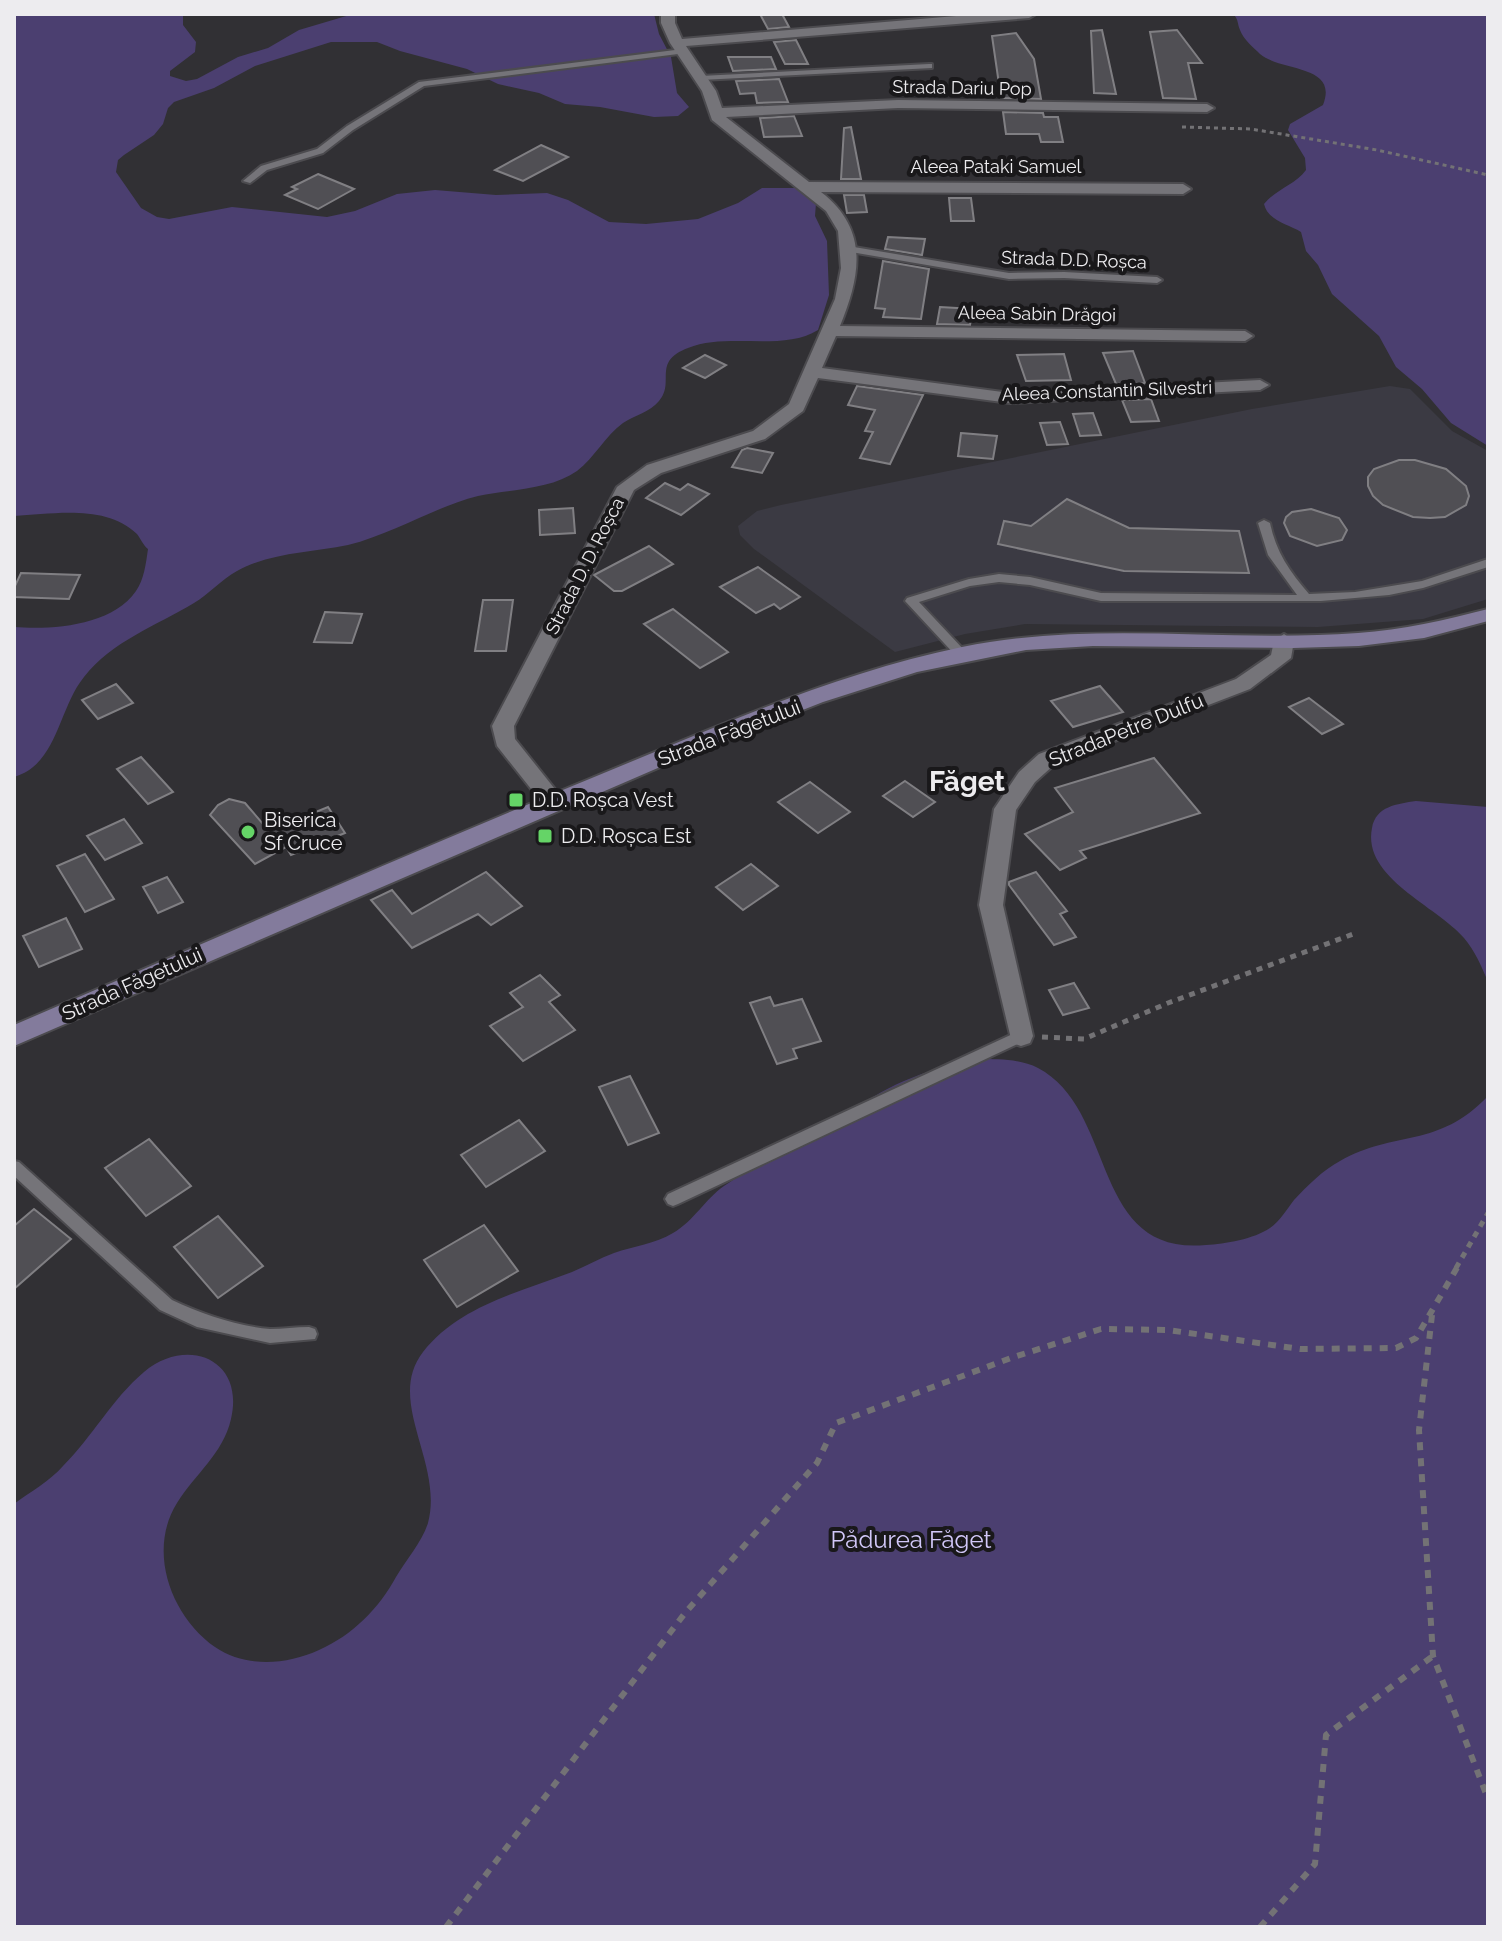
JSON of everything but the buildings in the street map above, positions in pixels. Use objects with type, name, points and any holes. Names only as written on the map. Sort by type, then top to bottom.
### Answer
[{"type":"main road","name":"Strada Făgetului","points":[[14,1036],[397,868],[555,803],[849,687],[961,654],[1055,640],[1284,641],[1404,637],[1451,628],[1488,615]]},
{"type":"street","name":"Strada D. D. Roșca","points":[[555,803],[505,741],[503,726],[626,487],[654,469],[759,435],[797,407],[843,299],[849,268],[846,231],[832,208],[716,113],[709,91],[668,23],[668,14]]},
{"type":"street","points":[[680,47],[1029,14]]},
{"type":"street","name":"Strada Dariu Pop","points":[[716,113],[898,104],[1207,108]]},
{"type":"street","name":"Aleea Pataki Samuel","points":[[808,187],[1183,189]]},
{"type":"street","name":"Aleea Sabin Drăgoi","points":[[829,331],[1245,336]]},
{"type":"street","name":"Aleea Constantin Silvestri","points":[[812,372],[1010,398],[1260,385]]},
{"type":"street","name":"StradaPetre Dulfu","points":[[1021,1036],[991,905],[1005,809],[1027,777],[1047,759],[1243,684],[1281,658],[1284,641]]},
{"type":"lane","points":[[247,181],[264,168],[320,151],[350,128],[422,84],[680,47]]},
{"type":"lane","points":[[701,78],[929,66]]},
{"type":"lane","name":"Strada D.D. Roșca","points":[[848,249],[1009,276],[1064,275],[1157,280]]},
{"type":"lane","points":[[1264,523],[1268,548],[1283,572],[1306,598]]},
{"type":"lane","points":[[961,654],[911,601],[978,579],[1004,578],[1028,580],[1098,597],[1306,598],[1405,590],[1455,578],[1488,563]]},
{"type":"lane","points":[[673,1199],[1021,1036]]},
{"type":"lane","points":[[14,1167],[166,1305],[197,1320],[234,1329],[270,1336],[309,1334]]},
{"type":"path","points":[[1173,126],[1251,129],[1377,150],[1488,175]]},
{"type":"path","points":[[1021,1036],[1084,1039],[1168,1003],[1356,933]]},
{"type":"path","points":[[446,1927],[685,1613],[817,1463],[836,1423],[1011,1358],[1101,1329],[1168,1330],[1300,1349],[1396,1348],[1416,1338],[1488,1213]]},
{"type":"path","points":[[1433,1312],[1419,1430],[1433,1656],[1488,1799]]},
{"type":"path","points":[[1260,1927],[1315,1864],[1326,1735],[1433,1656]]},
{"type":"shaded area","points":[[1390,386],[1410,389],[1452,431],[1488,451],[1488,599],[1423,619],[1318,627],[1025,624],[965,634],[895,652],[754,549],[740,535],[738,526],[757,511],[781,505],[1252,409]]},
{"type":"green space","points":[[14,14],[183,14],[183,25],[196,42],[195,52],[170,71],[170,76],[186,81],[197,79],[238,57],[268,48],[299,30],[353,14],[654,14],[659,34],[671,57],[677,93],[689,107],[678,116],[654,117],[565,104],[539,93],[498,84],[467,69],[377,42],[331,42],[255,66],[214,88],[174,102],[154,135],[118,160],[116,172],[141,208],[157,217],[169,219],[232,207],[327,217],[355,211],[397,194],[435,190],[496,195],[547,193],[568,200],[609,222],[646,224],[698,219],[738,203],[762,188],[798,188],[816,203],[815,216],[827,241],[829,295],[818,330],[789,340],[704,344],[677,354],[667,366],[666,387],[659,401],[617,428],[577,471],[555,482],[478,496],[365,540],[264,560],[237,571],[199,599],[121,644],[95,664],[75,690],[49,748],[29,770],[14,777],[14,627],[63,626],[97,619],[112,612],[139,587],[148,549],[137,534],[110,518],[78,513],[14,516]]},
{"type":"green space","points":[[1233,14],[1488,14],[1488,446],[1451,423],[1422,389],[1396,367],[1379,336],[1332,294],[1318,265],[1306,251],[1301,232],[1274,218],[1266,210],[1264,204],[1269,199],[1306,170],[1305,158],[1288,130],[1290,124],[1323,105],[1326,92],[1323,82],[1316,76],[1260,54],[1244,37]]},
{"type":"green space","points":[[1416,801],[1488,807],[1488,982],[1464,938],[1404,890],[1378,862],[1372,846],[1374,821],[1388,807]]},
{"type":"green space","name":"Pădurea Făget","points":[[979,1059],[1009,1060],[1031,1065],[1063,1088],[1082,1115],[1123,1205],[1142,1228],[1168,1242],[1206,1245],[1239,1240],[1263,1232],[1277,1222],[1310,1184],[1334,1165],[1360,1151],[1433,1132],[1451,1124],[1470,1113],[1488,1096],[1488,1927],[14,1927],[14,1504],[58,1471],[144,1372],[161,1361],[194,1355],[221,1368],[229,1381],[233,1398],[231,1419],[222,1443],[184,1492],[168,1522],[164,1561],[168,1581],[186,1618],[200,1634],[227,1654],[266,1662],[306,1655],[343,1637],[364,1620],[389,1588],[428,1523],[431,1500],[429,1478],[412,1412],[410,1391],[413,1371],[423,1352],[438,1336],[454,1323],[492,1302],[614,1253],[666,1237],[687,1222],[724,1186],[881,1093],[929,1072]]},
{"type":"place","name":"D.D. Roșca Vest","points":[[516,800]]},
{"type":"place","name":"Biserica Sf Cruce","points":[[248,832]]},
{"type":"place","name":"D.D. Roșca Est","points":[[545,836]]},
{"type":"district","name":"Făget","points":[[967,781]]}]
